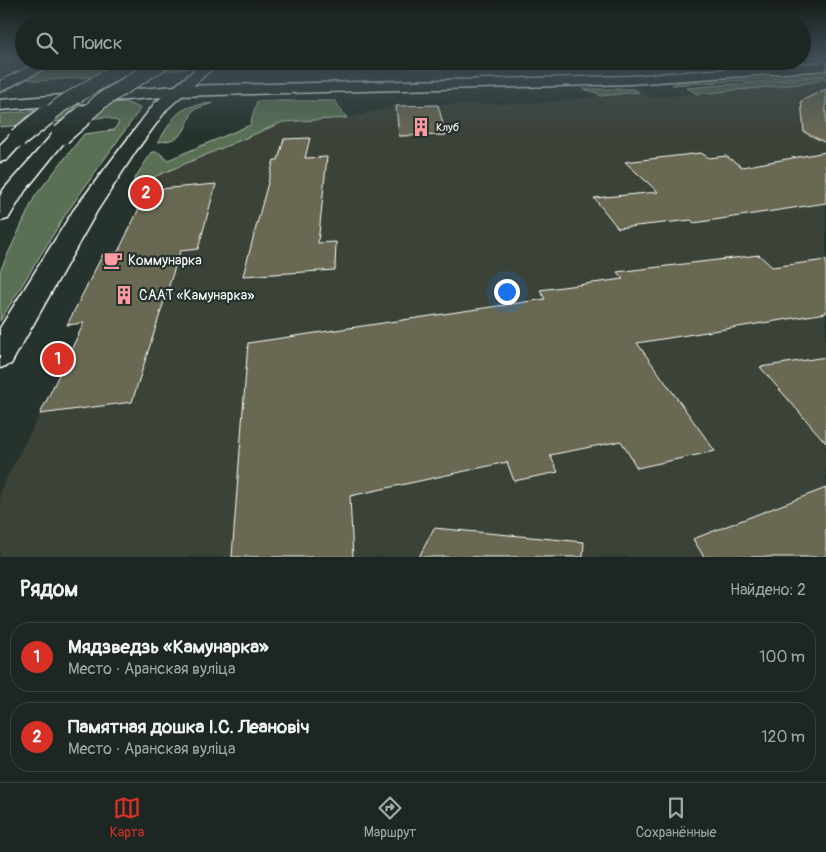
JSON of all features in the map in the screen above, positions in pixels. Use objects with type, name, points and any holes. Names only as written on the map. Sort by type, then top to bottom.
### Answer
[{"type":"main road","points":[[67,84],[186,84]]},
{"type":"main road","points":[[0,156],[18,138],[62,104],[95,84]]},
{"type":"main road","points":[[0,214],[15,189],[61,135],[101,101],[128,84]]},
{"type":"main road","points":[[0,105],[186,84]]},
{"type":"main road","points":[[0,355],[85,211],[157,112],[186,84]]},
{"type":"main road","points":[[0,89],[28,88]]},
{"type":"shaded area","points":[[800,84],[826,84],[826,557],[0,557],[0,491],[40,414],[83,323],[67,325],[103,254],[118,252],[154,177],[283,121],[347,118],[396,106],[535,103],[642,93],[652,98]]},
{"type":"green space","points":[[733,84],[800,84],[697,94],[687,88]]},
{"type":"green space","points":[[583,89],[634,89],[639,92],[600,96],[597,93]]},
{"type":"green space","points":[[257,101],[335,101],[347,118],[283,122],[154,177],[133,181],[152,152],[158,152],[168,160],[250,125]]},
{"type":"green space","points":[[125,102],[140,108],[138,112],[67,212],[0,321],[0,271],[35,196],[84,134],[114,130],[119,122],[106,117],[0,127],[0,114]]},
{"type":"green space","points":[[213,103],[193,110],[185,129],[178,137],[158,142],[179,113],[192,106]]},
{"type":"building","points":[[826,89],[826,143],[804,132],[801,101]]},
{"type":"building","name":"Клуб","points":[[438,105],[446,135],[399,136],[396,106]]},
{"type":"building","points":[[310,138],[305,158],[327,157],[318,243],[336,242],[335,270],[243,276],[274,160],[278,160],[284,139]]},
{"type":"building","points":[[826,152],[826,203],[694,223],[691,220],[618,228],[594,198],[658,192],[625,162],[701,153],[709,158],[726,156],[742,167]]},
{"type":"building","name":"СААТ «Камунарка»","points":[[216,184],[198,249],[180,251],[132,402],[40,414],[84,323],[67,325],[103,254],[118,252],[148,190]]},
{"type":"building","points":[[759,255],[772,267],[826,260],[826,313],[637,343],[715,451],[637,468],[621,441],[550,455],[558,472],[514,481],[507,462],[350,496],[353,557],[232,557],[248,343],[545,299],[540,290],[623,279],[617,272]]},
{"type":"building","points":[[826,357],[826,443],[760,367]]},
{"type":"building","points":[[826,488],[826,557],[704,557],[693,539]]},
{"type":"building","points":[[434,528],[584,542],[583,557],[419,557]]},
{"type":"place","name":"Клуб","points":[[421,127]]},
{"type":"place","name":"Памятная дошка І.С. Леановіч","points":[[146,193]]},
{"type":"place","name":"Коммунарка","points":[[113,260]]},
{"type":"place","name":"СААТ «Камунарка»","points":[[124,295]]},
{"type":"place","name":"Мядзведзь «Камунарка»","points":[[58,359]]}]
